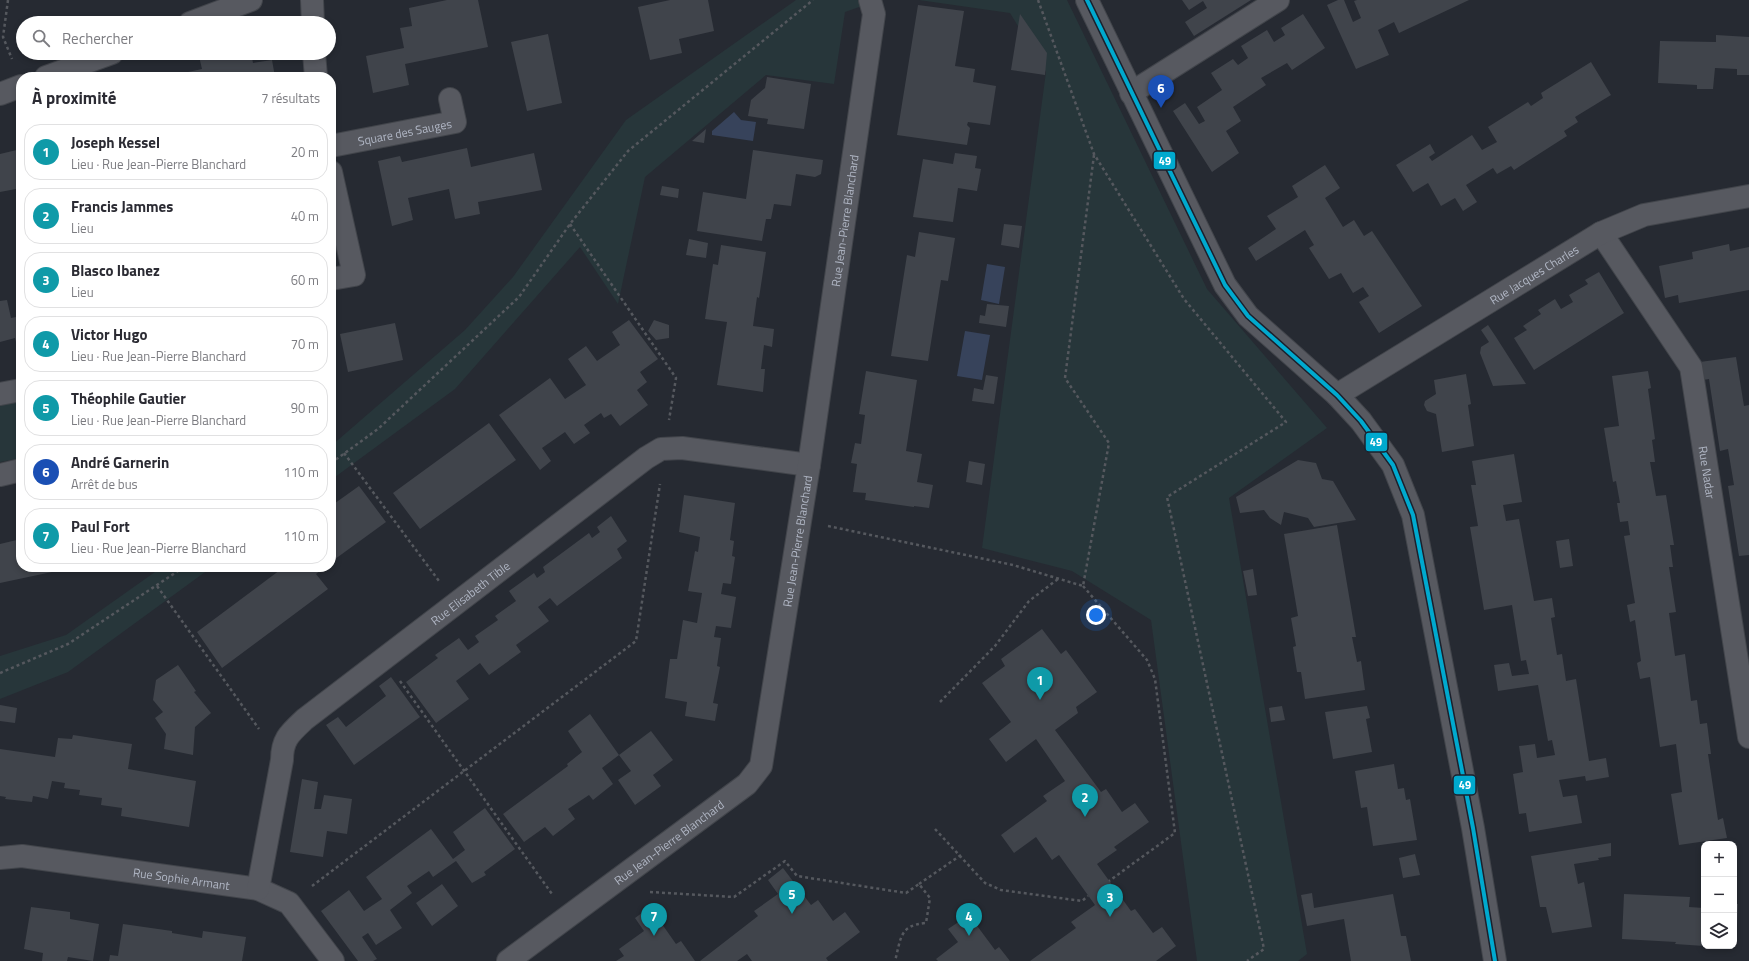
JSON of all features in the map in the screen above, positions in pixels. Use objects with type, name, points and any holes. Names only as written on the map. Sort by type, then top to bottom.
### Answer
[{"type":"street","points":[[209,16],[251,0]]},
{"type":"street","points":[[312,0],[313,16]]},
{"type":"street","name":"Rue Jean-Pierre Blanchard","points":[[508,961],[747,784],[761,766],[809,465],[874,14],[870,0]]},
{"type":"street","points":[[1087,0],[1225,285],[1248,316],[1337,395],[1362,421],[1393,465],[1413,515],[1473,828],[1495,961]]},
{"type":"street","points":[[1131,93],[1278,0]]},
{"type":"street","points":[[60,72],[93,60]]},
{"type":"street","points":[[315,60],[316,72]]},
{"type":"street","points":[[0,94],[16,88]]},
{"type":"street","name":"Square des Sauges","points":[[336,145],[455,122],[450,100]]},
{"type":"street","points":[[336,194],[354,275],[336,278]]},
{"type":"street","name":"Rue Jacques Charles","points":[[1337,395],[1601,233],[1644,215],[1749,196]]},
{"type":"street","name":"Rue Nadar","points":[[1601,233],[1691,367],[1749,737]]},
{"type":"street","points":[[0,394],[16,391]]},
{"type":"street","name":"Rue Elisabeth Tible","points":[[258,889],[282,760],[282,750],[287,736],[304,719],[646,458],[661,449],[682,448],[809,465]]},
{"type":"street","points":[[0,475],[16,471]]},
{"type":"street","name":"Rue Sophie Armant","points":[[0,858],[22,856],[258,889],[289,903],[333,961]]},
{"type":"path","points":[[8,0],[3,37],[13,63]]},
{"type":"path","points":[[336,459],[378,430],[519,297],[570,224],[628,151],[813,0]]},
{"type":"path","points":[[1038,0],[1094,154],[1184,299],[1286,422],[1167,497],[1264,949],[1247,961]]},
{"type":"path","points":[[1083,586],[1109,443],[1065,378],[1094,154]]},
{"type":"path","points":[[289,903],[636,642],[676,378],[570,224]]},
{"type":"path","points":[[344,453],[455,603]]},
{"type":"path","points":[[800,521],[1012,565],[1083,586],[1147,660],[1155,679],[1175,833],[1109,881]]},
{"type":"path","points":[[0,673],[68,644],[177,572]]},
{"type":"path","points":[[940,702],[995,646],[1028,601],[1058,579]]},
{"type":"path","points":[[157,586],[282,760]]},
{"type":"path","points":[[384,658],[569,917]]},
{"type":"path","points":[[935,829],[961,855],[985,883],[1001,890],[1082,901],[1088,896]]},
{"type":"path","points":[[624,876],[636,887],[646,892],[734,897],[785,861],[797,876],[906,893],[961,855]]},
{"type":"path","points":[[895,961],[902,935],[907,928],[916,924],[926,923],[930,898],[919,884]]},
{"type":"shaded area","points":[[796,0],[879,0],[845,12],[834,84],[766,75],[645,177],[618,304],[580,247],[455,389],[336,476],[336,442],[465,330],[513,277],[626,120]]},
{"type":"shaded area","points":[[919,0],[1067,0],[1207,289],[1327,428],[1229,498],[1307,954],[1298,961],[1197,961],[1151,620],[1072,571],[982,548],[1046,72],[1010,13]]},
{"type":"shaded area","points":[[16,401],[16,459],[0,462],[0,404]]},
{"type":"shaded area","points":[[155,572],[205,572],[68,672],[0,699],[0,656],[66,635]]},
{"type":"water","points":[[734,112],[741,120],[756,122],[753,141],[712,135],[712,131]]},
{"type":"water","points":[[987,264],[1005,267],[999,304],[981,300]]},
{"type":"water","points":[[965,331],[990,335],[982,380],[957,376]]},
{"type":"building","points":[[447,0],[478,0],[488,47],[405,64],[409,85],[373,93],[366,56],[404,48],[400,28],[412,26],[409,8]]},
{"type":"building","points":[[670,0],[708,0],[714,31],[679,39],[682,53],[650,60],[638,7]]},
{"type":"building","points":[[1182,0],[1251,0],[1194,36],[1185,22],[1207,8],[1203,1],[1189,10]]},
{"type":"building","points":[[1338,0],[1344,0],[1353,22],[1361,18],[1354,1],[1357,0],[1469,0],[1399,33],[1394,22],[1378,30],[1389,55],[1356,69],[1327,5]]},
{"type":"building","points":[[918,5],[964,11],[955,66],[975,69],[973,82],[996,86],[990,125],[968,122],[967,125],[970,128],[967,145],[897,135]]},
{"type":"building","points":[[1020,14],[1047,53],[1045,75],[1011,70]]},
{"type":"building","points":[[1303,14],[1325,48],[1292,70],[1287,63],[1261,78],[1266,85],[1233,107],[1241,121],[1226,131],[1239,153],[1212,172],[1173,111],[1185,103],[1199,124],[1205,121],[1197,107],[1222,90],[1211,73],[1233,59],[1238,65],[1248,58],[1241,46],[1267,30],[1274,42],[1285,35],[1281,28]]},
{"type":"building","points":[[548,34],[562,103],[527,111],[511,42]]},
{"type":"building","points":[[1716,35],[1749,37],[1749,75],[1737,75],[1737,69],[1715,68],[1713,89],[1697,89],[1697,85],[1658,83],[1660,41],[1716,42]]},
{"type":"building","points":[[200,60],[252,60],[253,63],[272,60],[274,72],[188,72],[202,69]]},
{"type":"building","points":[[1591,62],[1611,95],[1575,117],[1578,122],[1564,131],[1567,136],[1514,170],[1511,166],[1497,174],[1493,168],[1466,185],[1477,202],[1463,211],[1455,198],[1441,206],[1428,183],[1413,192],[1396,165],[1430,144],[1435,153],[1429,157],[1432,161],[1472,135],[1482,150],[1497,142],[1488,127],[1528,102],[1531,106],[1543,98],[1541,93]]},
{"type":"building","points":[[767,77],[811,84],[804,129],[767,124],[768,119],[748,116],[751,100],[765,88]]},
{"type":"building","points":[[706,129],[704,143],[692,141]]},
{"type":"building","points":[[467,148],[471,167],[534,153],[542,190],[478,202],[480,214],[455,219],[449,189],[408,198],[413,220],[392,226],[378,161],[400,156],[402,162]]},
{"type":"building","points":[[16,150],[16,189],[0,192],[0,154]]},
{"type":"building","points":[[753,150],[823,160],[821,174],[815,177],[796,174],[791,206],[774,204],[771,219],[766,219],[762,241],[697,231],[703,192],[746,199]]},
{"type":"building","points":[[955,153],[977,156],[975,168],[981,169],[977,191],[958,188],[953,222],[913,217],[923,159],[953,164]]},
{"type":"building","points":[[1325,165],[1340,188],[1325,198],[1343,227],[1354,220],[1364,236],[1372,231],[1422,306],[1379,333],[1359,302],[1369,296],[1363,287],[1353,293],[1341,273],[1329,279],[1309,248],[1314,245],[1305,230],[1256,261],[1248,248],[1276,229],[1267,216],[1298,197],[1292,186]]},
{"type":"building","points":[[662,186],[679,189],[678,198],[660,195]]},
{"type":"building","points":[[1004,224],[1022,226],[1019,248],[1001,245]]},
{"type":"building","points":[[919,232],[955,238],[948,281],[941,280],[928,361],[891,356],[907,255],[915,257]]},
{"type":"building","points":[[689,239],[708,243],[706,258],[686,255]]},
{"type":"building","points":[[1729,244],[1730,251],[1749,247],[1749,290],[1679,303],[1678,295],[1665,298],[1659,266],[1693,259],[1692,252]]},
{"type":"building","points":[[721,245],[766,252],[753,326],[774,329],[772,347],[764,345],[761,369],[765,369],[763,392],[717,385],[727,322],[705,319],[713,264],[718,265]]},
{"type":"building","points":[[1599,272],[1624,313],[1534,370],[1514,338],[1527,330],[1523,326],[1541,314],[1538,310],[1555,299],[1561,309],[1573,302],[1569,295],[1588,284],[1585,280]]},
{"type":"building","points":[[7,300],[11,318],[16,317],[16,342],[15,338],[0,342],[0,301]]},
{"type":"building","points":[[987,304],[1009,306],[1006,327],[979,323],[980,315],[985,316]]},
{"type":"building","points":[[629,320],[658,359],[640,372],[647,382],[637,390],[648,405],[620,426],[611,414],[604,418],[601,413],[584,425],[590,433],[574,444],[565,432],[542,448],[551,461],[540,470],[499,415],[550,378],[565,399],[586,385],[568,359],[586,346],[597,361],[620,345],[612,332]]},
{"type":"building","points":[[654,320],[669,325],[669,338],[656,340],[648,331]]},
{"type":"building","points":[[395,323],[403,360],[348,372],[340,334]]},
{"type":"building","points":[[1488,325],[1526,384],[1493,386],[1480,353],[1481,347],[1489,342],[1481,330]]},
{"type":"building","points":[[1736,357],[1744,406],[1749,405],[1749,555],[1739,556],[1728,486],[1734,485],[1728,449],[1720,451],[1709,379],[1703,380],[1700,362]]},
{"type":"building","points":[[866,371],[917,380],[906,451],[922,454],[917,482],[933,485],[929,508],[865,500],[866,493],[853,492],[857,464],[851,463],[855,443],[861,444],[865,415],[859,414]]},
{"type":"building","points":[[1648,371],[1651,388],[1648,389],[1655,439],[1652,440],[1655,462],[1650,462],[1656,496],[1666,495],[1674,545],[1670,545],[1673,567],[1669,567],[1676,612],[1669,613],[1675,656],[1685,654],[1691,701],[1697,700],[1700,724],[1707,723],[1711,754],[1708,754],[1718,820],[1723,818],[1727,838],[1679,845],[1671,794],[1682,792],[1676,744],[1660,747],[1650,677],[1640,679],[1637,663],[1641,661],[1635,620],[1630,622],[1627,605],[1635,603],[1624,536],[1630,535],[1628,521],[1620,522],[1617,503],[1620,503],[1616,481],[1613,482],[1604,428],[1619,426],[1612,376]]},
{"type":"building","points":[[1466,374],[1471,404],[1468,405],[1474,446],[1442,452],[1436,414],[1427,411],[1424,405],[1425,401],[1436,394],[1434,380]]},
{"type":"building","points":[[986,375],[998,377],[994,404],[972,401],[974,388],[983,390]]},
{"type":"building","points":[[489,423],[516,460],[420,529],[393,493]]},
{"type":"building","points":[[1514,454],[1522,502],[1503,505],[1506,521],[1519,519],[1534,601],[1552,598],[1555,617],[1551,618],[1557,655],[1562,654],[1566,681],[1576,679],[1589,761],[1606,758],[1609,777],[1586,781],[1585,776],[1559,780],[1563,797],[1577,795],[1582,823],[1529,832],[1526,813],[1519,814],[1513,774],[1523,772],[1519,746],[1535,744],[1537,758],[1555,755],[1552,740],[1548,741],[1538,685],[1498,691],[1494,665],[1509,663],[1512,676],[1529,674],[1526,660],[1521,661],[1512,605],[1484,610],[1470,527],[1478,526],[1471,485],[1476,485],[1472,461]]},
{"type":"building","points":[[1298,460],[1316,463],[1322,479],[1333,481],[1356,520],[1314,527],[1308,518],[1284,512],[1281,525],[1270,518],[1264,510],[1240,513],[1236,497]]},
{"type":"building","points":[[969,461],[985,464],[982,485],[966,482]]},
{"type":"building","points":[[359,486],[386,522],[336,558],[336,502]]},
{"type":"building","points":[[684,495],[735,503],[730,540],[734,541],[732,556],[735,557],[731,584],[723,583],[721,594],[736,597],[731,628],[716,626],[714,637],[721,638],[717,666],[720,667],[713,703],[718,704],[715,721],[685,716],[687,702],[665,698],[670,659],[677,659],[683,620],[697,623],[702,593],[688,591],[695,551],[698,552],[700,537],[679,532]]},
{"type":"building","points":[[611,516],[627,541],[617,549],[622,558],[557,606],[550,598],[538,607],[549,621],[516,645],[521,652],[489,675],[480,663],[456,681],[469,699],[436,723],[406,682],[438,658],[435,655],[459,638],[468,650],[479,642],[475,636],[498,620],[495,616],[516,601],[509,591],[534,573],[537,578],[545,572],[543,567],[589,533],[592,538],[600,532],[597,527]]},
{"type":"building","points":[[1337,525],[1356,637],[1352,637],[1357,662],[1361,661],[1365,690],[1305,699],[1301,672],[1297,672],[1293,647],[1296,646],[1291,618],[1298,616],[1284,534]]},
{"type":"building","points":[[1569,539],[1573,566],[1560,568],[1556,541]]},
{"type":"building","points":[[16,540],[16,572],[52,572],[0,583],[0,544]]},
{"type":"building","points":[[1253,569],[1257,595],[1248,596],[1243,571]]},
{"type":"building","points":[[277,572],[319,572],[316,574],[328,589],[222,668],[197,632]]},
{"type":"building","points":[[1042,629],[1061,654],[1066,650],[1097,692],[1076,707],[1078,713],[1055,730],[1101,792],[1106,789],[1122,812],[1135,803],[1149,822],[1114,847],[1117,850],[1097,864],[1131,911],[1135,909],[1153,933],[1162,927],[1176,946],[1156,961],[1030,961],[1076,928],[1071,922],[1095,905],[1059,855],[1052,860],[1036,837],[1014,853],[1001,835],[1047,801],[1043,796],[1065,781],[1036,739],[1006,762],[989,739],[1011,722],[982,683],[1005,666],[1001,659]]},
{"type":"building","points":[[178,665],[196,691],[194,692],[211,713],[195,727],[193,755],[164,749],[166,734],[155,718],[163,712],[153,700],[156,680]]},
{"type":"building","points":[[391,677],[420,717],[354,765],[326,725],[338,717],[346,727],[386,696],[379,686]]},
{"type":"building","points":[[0,705],[17,708],[15,723],[0,721]]},
{"type":"building","points":[[1282,706],[1285,720],[1271,722],[1269,708]]},
{"type":"building","points":[[1367,706],[1370,718],[1366,719],[1372,752],[1333,759],[1325,712]]},
{"type":"building","points":[[590,714],[619,755],[602,768],[613,784],[593,800],[589,795],[568,809],[575,819],[553,836],[545,827],[524,842],[503,814],[568,766],[567,764],[582,752],[568,731]]},
{"type":"building","points":[[651,731],[673,760],[653,775],[661,786],[635,805],[618,780],[631,771],[619,755]]},
{"type":"building","points":[[73,735],[132,744],[128,769],[196,781],[189,827],[121,816],[122,808],[101,805],[102,798],[79,795],[80,790],[64,788],[65,783],[52,781],[48,799],[33,796],[32,802],[5,799],[6,797],[0,796],[0,749],[55,757],[58,738],[72,739]]},
{"type":"building","points":[[1394,764],[1398,789],[1404,788],[1406,800],[1410,799],[1417,840],[1373,846],[1367,807],[1361,808],[1355,771]]},
{"type":"building","points":[[302,779],[318,782],[314,809],[321,809],[324,795],[352,799],[347,834],[327,831],[323,857],[290,852]]},
{"type":"building","points":[[485,808],[515,849],[484,872],[486,875],[472,883],[456,861],[433,877],[429,871],[407,886],[412,893],[390,910],[402,928],[376,945],[368,933],[362,937],[377,959],[373,961],[358,961],[321,911],[349,890],[364,911],[382,899],[366,877],[431,829],[453,859],[465,850],[453,832]]},
{"type":"building","points":[[1611,843],[1611,856],[1598,858],[1599,860],[1574,864],[1578,884],[1584,882],[1592,927],[1552,933],[1546,907],[1540,907],[1531,856]]},
{"type":"building","points":[[1415,854],[1420,875],[1403,878],[1399,858]]},
{"type":"building","points":[[783,868],[811,905],[818,900],[833,921],[845,912],[860,932],[826,958],[828,961],[752,961],[747,954],[737,961],[700,961],[758,916],[754,911],[778,894],[768,880]]},
{"type":"building","points":[[442,884],[458,906],[432,926],[416,903]]},
{"type":"building","points":[[1312,893],[1314,908],[1393,894],[1401,936],[1406,936],[1411,961],[1351,961],[1344,919],[1307,926],[1301,895]]},
{"type":"building","points":[[1624,894],[1690,897],[1689,907],[1701,908],[1701,946],[1675,944],[1676,942],[1622,939]]},
{"type":"building","points":[[1737,904],[1738,904],[1737,926]]},
{"type":"building","points":[[31,907],[70,912],[70,919],[99,924],[93,961],[68,957],[67,961],[42,961],[43,953],[24,949]]},
{"type":"building","points":[[650,907],[676,944],[681,941],[695,961],[616,961],[624,956],[619,949],[644,931],[635,918]]},
{"type":"building","points":[[969,915],[995,950],[999,947],[1010,961],[938,961],[936,959],[958,942],[948,929]]},
{"type":"building","points":[[123,924],[172,931],[172,933],[202,938],[203,931],[246,937],[242,961],[109,961],[110,955],[118,956]]},
{"type":"transit line","name":"49","points":[[1087,0],[1225,285],[1248,316],[1337,395],[1361,421],[1393,465],[1413,515],[1473,828],[1495,961]]},
{"type":"place","name":"André Garnerin","points":[[1161,108]]},
{"type":"place","name":"Joseph Kessel","points":[[1040,700]]},
{"type":"place","name":"Francis Jammes","points":[[1085,817]]},
{"type":"place","name":"Théophile Gautier","points":[[792,914]]},
{"type":"place","name":"Blasco Ibanez","points":[[1110,917]]},
{"type":"place","name":"Paul Fort","points":[[654,936]]},
{"type":"place","name":"Victor Hugo","points":[[969,936]]}]
